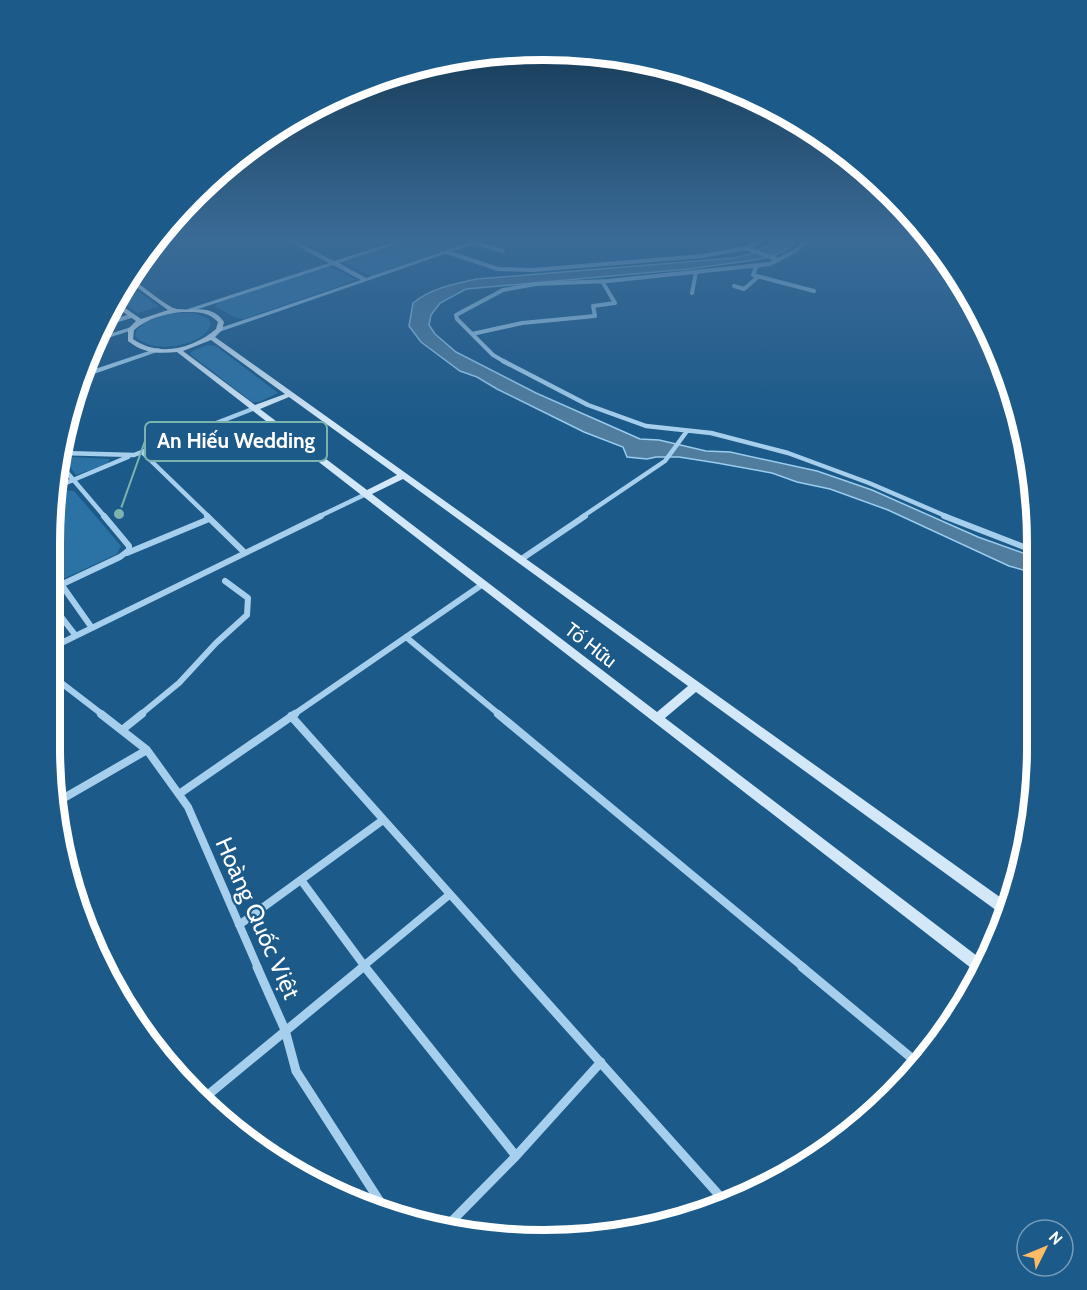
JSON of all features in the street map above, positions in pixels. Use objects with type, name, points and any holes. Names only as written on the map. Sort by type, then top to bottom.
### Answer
[{"type":"main road","points":[[160,300],[174,310]]},
{"type":"main road","points":[[121,309],[140,321]]},
{"type":"main road","points":[[189,310],[174,310],[140,321],[131,329],[128,337],[132,344],[158,350],[177,349],[215,334]]},
{"type":"main road","name":"Tố Hữu","points":[[189,310],[205,311],[216,316],[221,322],[215,334],[290,394],[1000,905]]},
{"type":"main road","name":"Tố Hữu","points":[[177,349],[975,964]]},
{"type":"main road","points":[[255,408],[290,394]]},
{"type":"main road","points":[[366,494],[403,476]]},
{"type":"main road","points":[[657,718],[696,686]]},
{"type":"street","points":[[189,310],[219,300]]},
{"type":"street","points":[[215,334],[310,300]]},
{"type":"street","points":[[484,300],[456,315],[457,319],[496,357],[588,405],[646,426],[727,436],[810,460],[981,532],[1027,548]]},
{"type":"street","points":[[472,334],[522,323],[596,316],[593,306],[615,303],[613,300]]},
{"type":"street","points":[[115,321],[131,316]]},
{"type":"street","points":[[107,337],[131,329]]},
{"type":"street","points":[[92,373],[158,350]]},
{"type":"street","points":[[64,484],[255,408]]},
{"type":"street","points":[[520,560],[665,461],[682,441],[687,431]]},
{"type":"street","points":[[142,452],[245,553]]},
{"type":"street","points":[[68,453],[134,455]]},
{"type":"street","points":[[65,472],[129,546],[126,554]]},
{"type":"street","points":[[60,644],[366,494]]},
{"type":"street","points":[[92,628],[61,584],[209,519]]},
{"type":"street","points":[[122,730],[179,683],[216,643],[247,615],[248,598],[225,581]]},
{"type":"street","points":[[179,794],[483,584]]},
{"type":"street","points":[[60,615],[76,636]]},
{"type":"street","points":[[406,637],[912,1059]]},
{"type":"street","name":"Hoàng Quốc Việt","points":[[60,682],[147,750],[188,807],[285,1030],[296,1071],[379,1201]]},
{"type":"street","points":[[291,716],[720,1196]]},
{"type":"street","points":[[63,799],[147,750]]},
{"type":"street","points":[[239,925],[383,820]]},
{"type":"street","points":[[301,880],[364,966],[516,1156]]},
{"type":"street","points":[[209,1094],[449,895]]},
{"type":"street","points":[[452,1221],[516,1156],[601,1062]]},
{"type":"shaded area","points":[[126,300],[150,300],[158,307],[137,313],[124,303]]},
{"type":"shaded area","points":[[298,300],[244,319],[236,318],[215,306],[219,301]]},
{"type":"shaded area","points":[[417,300],[445,300],[440,303],[431,315],[429,325],[435,334],[456,352],[536,393],[640,439],[659,440],[706,451],[730,452],[817,471],[872,490],[978,537],[1027,554],[1027,571],[1009,566],[888,510],[830,489],[797,482],[772,473],[679,457],[647,459],[627,457],[623,447],[584,432],[477,377],[460,371],[421,342],[409,326],[413,303]]},
{"type":"shaded area","points":[[178,313],[194,313],[209,319],[211,324],[206,332],[188,343],[164,347],[143,342],[135,336],[136,331],[142,325],[155,318]]},
{"type":"shaded area","points":[[207,345],[216,346],[278,393],[259,402],[252,402],[190,354]]},
{"type":"shaded area","points":[[71,457],[110,459],[107,464],[76,475],[67,462]]},
{"type":"shaded area","points":[[63,490],[74,491],[121,546],[117,554],[60,580]]},
{"type":"place","name":"An Hiếu Wedding","points":[[119,514]]}]
